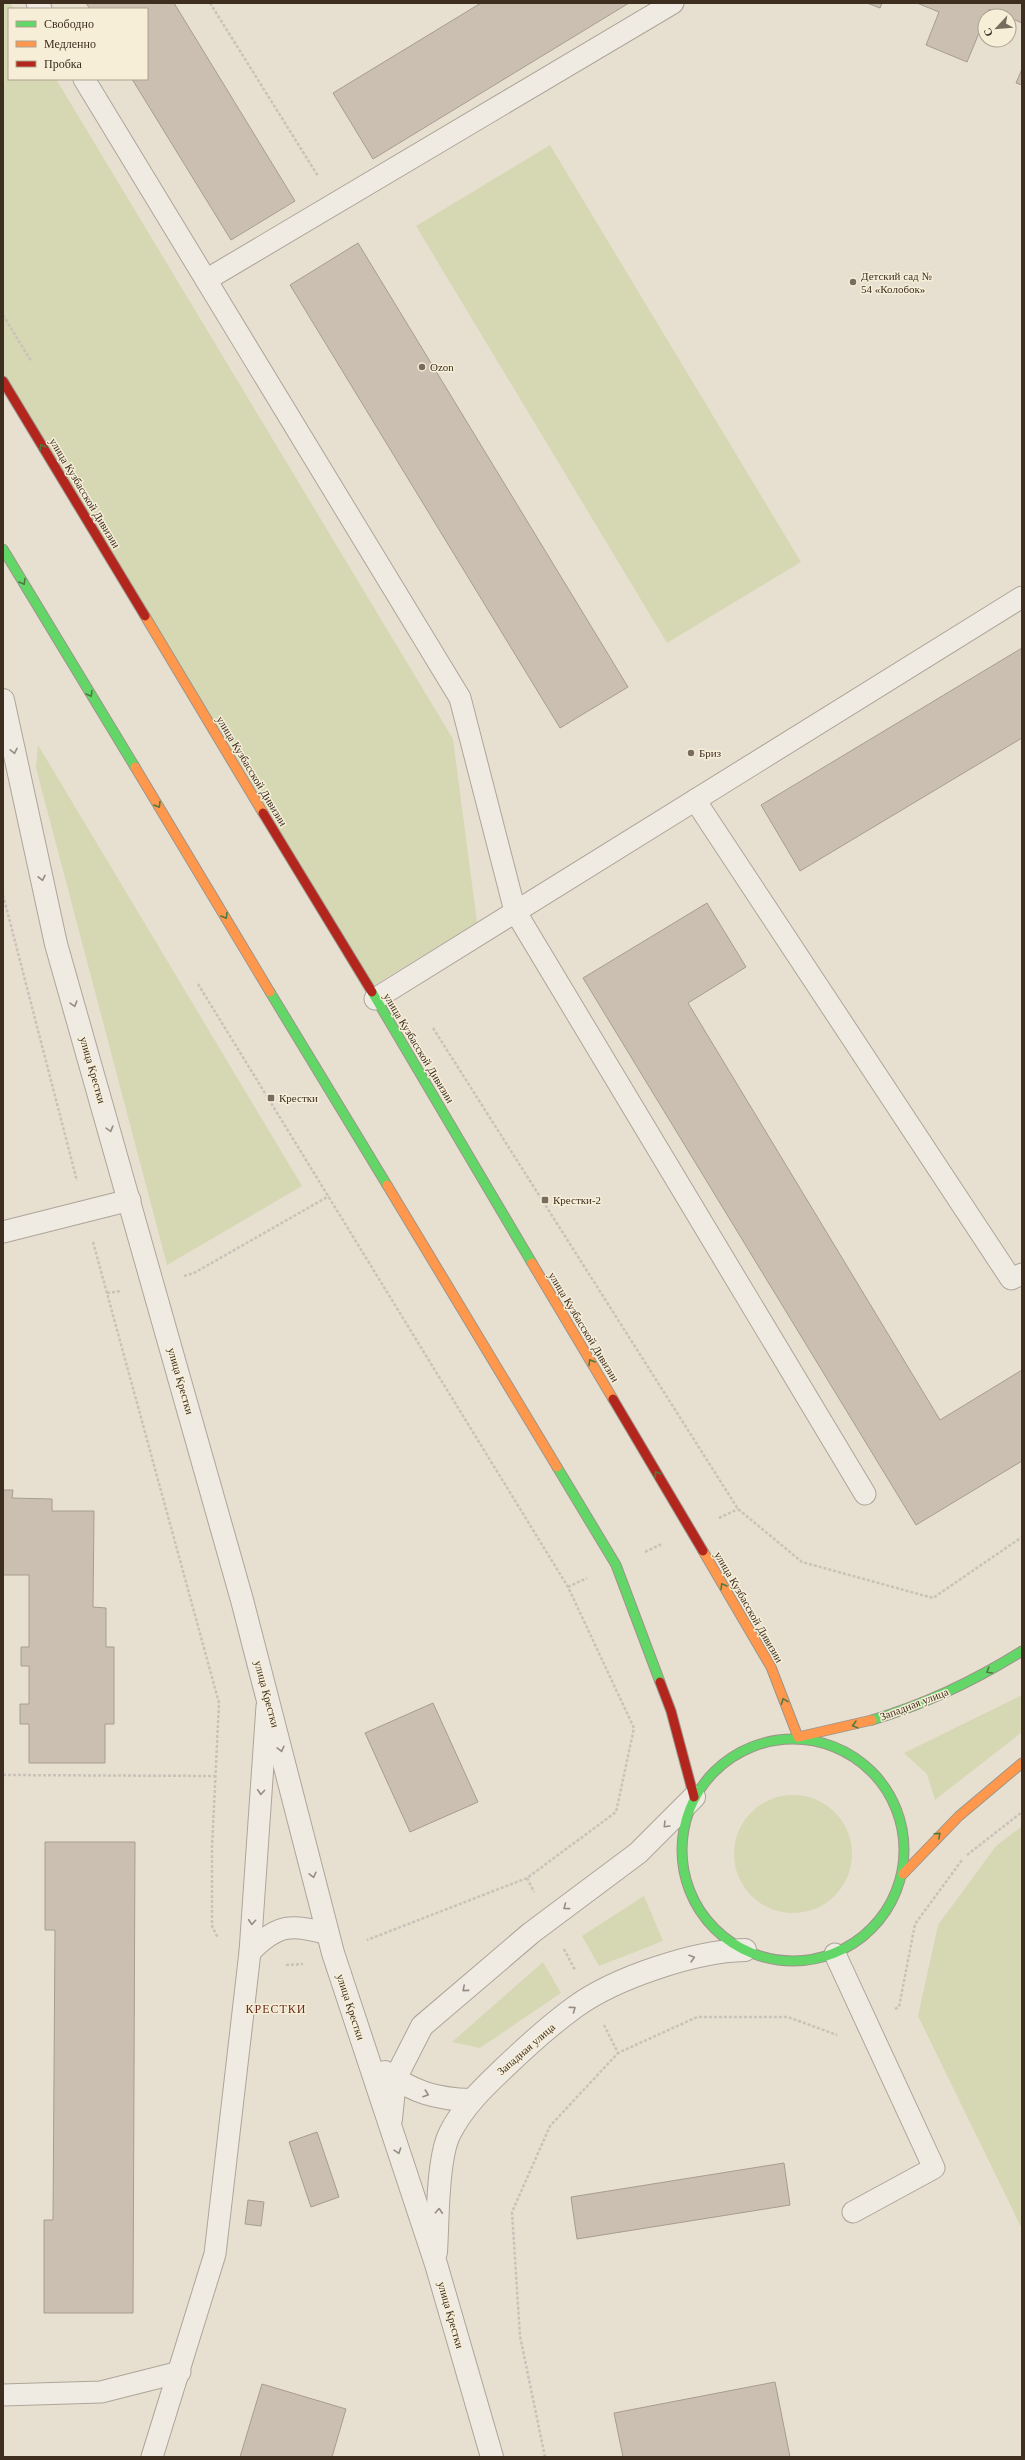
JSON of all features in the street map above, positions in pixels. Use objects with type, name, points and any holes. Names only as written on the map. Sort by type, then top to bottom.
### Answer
[{"type":"street","name":"улица Кузбасской Дивизии","points":[[3,381],[375,999],[771,1667],[798,1737]]},
{"type":"street","points":[[3,549],[616,1565],[671,1711],[694,1797],[681,1841],[686,1886],[705,1919],[731,1944],[764,1958],[800,1962],[835,1954],[866,1935],[889,1908],[903,1874],[925,1848],[994,1785],[1022,1763]]},
{"type":"street","name":"улица Крестки","points":[[3,700],[56,944],[154,1284],[268,1698],[328,1934],[436,2264],[492,2457]]},
{"type":"street","name":"Западная улица","points":[[798,1737],[856,1725],[915,1706],[974,1680],[1022,1651]]},
{"type":"street","points":[[390,2127],[395,2079],[422,2026],[531,1932],[638,1853],[694,1797],[723,1762],[762,1742],[798,1737],[826,1742],[852,1754],[874,1773],[895,1803],[905,1838],[903,1874]]},
{"type":"street","name":"Западная улица","points":[[436,2264],[441,2171],[444,2156],[449,2134],[471,2100],[522,2051],[575,2007],[636,1976],[719,1950],[745,1950]]},
{"type":"street","points":[[369,2061],[395,2079],[429,2096],[471,2100]]},
{"type":"lane","points":[[206,280],[673,3]]},
{"type":"lane","points":[[85,80],[460,698],[515,911],[865,1494]]},
{"type":"lane","points":[[375,999],[1022,597]]},
{"type":"lane","points":[[695,800],[1011,1280],[1022,1274]]},
{"type":"lane","points":[[3,1232],[130,1200]]},
{"type":"lane","points":[[152,2457],[180,2372],[215,2254],[250,1952],[268,1698]]},
{"type":"lane","points":[[250,1952],[262,1940],[284,1927],[306,1928],[328,1934]]},
{"type":"lane","points":[[835,1954],[934,2168],[853,2212]]},
{"type":"lane","points":[[3,2395],[101,2392],[180,2372]]},
{"type":"path","points":[[210,3],[335,203]]},
{"type":"path","points":[[3,315],[32,363]]},
{"type":"path","points":[[3,895],[85,1211],[219,1703],[212,1847],[212,1926],[221,1946]]},
{"type":"path","points":[[198,984],[568,1587],[634,1728],[616,1812],[527,1878],[367,1940]]},
{"type":"path","points":[[433,1027],[738,1509],[802,1562],[934,1598],[1022,1537]]},
{"type":"path","points":[[107,1293],[154,1284],[194,1273],[329,1196]]},
{"type":"path","points":[[568,1587],[738,1509]]},
{"type":"path","points":[[3,1775],[215,1776]]},
{"type":"path","points":[[279,1965],[307,1964]]},
{"type":"path","points":[[545,2457],[520,2336],[512,2212],[550,2126],[618,2053]]},
{"type":"green space","points":[[3,3],[10,3],[13,8],[8,8],[8,80],[57,80],[453,739],[477,922],[365,991],[3,375]]},
{"type":"green space","points":[[550,145],[801,562],[667,643],[416,226]]},
{"type":"green space","points":[[38,745],[302,1186],[167,1265],[36,768]]},
{"type":"green space","points":[[1022,1695],[1022,1732],[935,1800],[927,1774],[904,1753]]},
{"type":"green space","points":[[793,1795],[816,1799],[835,1812],[848,1831],[852,1854],[848,1877],[835,1896],[816,1909],[793,1913],[770,1909],[751,1896],[738,1877],[734,1854],[738,1831],[751,1812],[770,1799]]},
{"type":"green space","points":[[1022,1826],[1022,2229],[918,2016],[938,1925],[996,1846]]},
{"type":"green space","points":[[644,1896],[663,1941],[599,1966],[582,1936]]},
{"type":"green space","points":[[543,1962],[561,1993],[480,2048],[452,2042]]},
{"type":"building","points":[[86,3],[174,3],[295,201],[231,240],[133,80],[148,80],[148,8],[89,8]]},
{"type":"building","points":[[481,3],[629,3],[373,159],[333,93]]},
{"type":"building","points":[[867,3],[882,3],[880,8]]},
{"type":"building","points":[[917,3],[1022,3],[1022,23],[1017,21],[1017,8],[977,8],[977,38],[967,62],[926,45],[939,12]]},
{"type":"building","points":[[1022,69],[1022,85],[1016,83]]},
{"type":"building","points":[[358,243],[628,687],[560,728],[290,285]]},
{"type":"building","points":[[1022,648],[1022,738],[800,871],[761,805]]},
{"type":"building","points":[[707,903],[746,967],[688,1003],[940,1420],[1022,1370],[1022,1461],[916,1525],[583,978]]},
{"type":"building","points":[[3,1490],[13,1490],[12,1498],[52,1499],[52,1511],[94,1511],[93,1607],[106,1608],[106,1647],[114,1647],[114,1724],[105,1724],[105,1763],[29,1763],[29,1724],[20,1724],[20,1704],[29,1704],[29,1666],[21,1666],[21,1647],[29,1647],[29,1575],[3,1575]]},
{"type":"building","points":[[433,1703],[478,1802],[410,1832],[365,1733]]},
{"type":"building","points":[[45,1842],[135,1842],[133,2313],[44,2313],[44,2220],[53,2220],[55,1930],[45,1930]]},
{"type":"building","points":[[317,2132],[339,2197],[311,2207],[289,2142]]},
{"type":"building","points":[[784,2163],[790,2205],[577,2239],[571,2197]]},
{"type":"building","points":[[248,2200],[264,2202],[261,2226],[245,2224]]},
{"type":"building","points":[[775,2382],[790,2457],[623,2457],[614,2413]]},
{"type":"building","points":[[262,2384],[346,2409],[332,2457],[240,2457]]},
{"type":"traffic: fast","points":[[3,549],[135,767]]},
{"type":"traffic: fast","points":[[270,992],[387,1185]]},
{"type":"traffic: fast","points":[[372,992],[532,1263]]},
{"type":"traffic: fast","points":[[557,1467],[616,1565],[660,1682]]},
{"type":"traffic: fast","points":[[872,1720],[911,1707],[949,1691],[968,1682],[1022,1651]]},
{"type":"traffic: fast","points":[[782,1739],[804,1739],[836,1747],[864,1764],[872,1771],[885,1788],[896,1807],[902,1828],[904,1850],[902,1872],[896,1893],[879,1921],[872,1929],[855,1942],[836,1953],[804,1961],[782,1961],[750,1953],[722,1936],[707,1921],[690,1893],[682,1861],[682,1839],[690,1807],[707,1779],[722,1764],[750,1747],[782,1739]]},
{"type":"traffic: slow","points":[[145,616],[263,813]]},
{"type":"traffic: slow","points":[[135,767],[270,992]]},
{"type":"traffic: slow","points":[[387,1185],[557,1467]]},
{"type":"traffic: slow","points":[[532,1263],[613,1399]]},
{"type":"traffic: slow","points":[[703,1551],[771,1667],[798,1737],[872,1720]]},
{"type":"traffic: slow","points":[[903,1874],[959,1816],[1022,1763]]},
{"type":"traffic: jam","points":[[3,381],[145,616]]},
{"type":"traffic: jam","points":[[263,813],[372,992]]},
{"type":"traffic: jam","points":[[613,1399],[703,1551]]},
{"type":"traffic: jam","points":[[660,1682],[671,1711],[694,1797]]},
{"type":"place","name":"Детский сад № 54 «Колобок»","points":[[853,282]]},
{"type":"place","name":"Ozon","points":[[422,367]]},
{"type":"place","name":"Бриз","points":[[691,753]]},
{"type":"place","name":"Крестки","points":[[271,1098]]},
{"type":"place","name":"Крестки-2","points":[[545,1200]]},
{"type":"district","name":"КРЕСТКИ","points":[[276,2009]]}]
